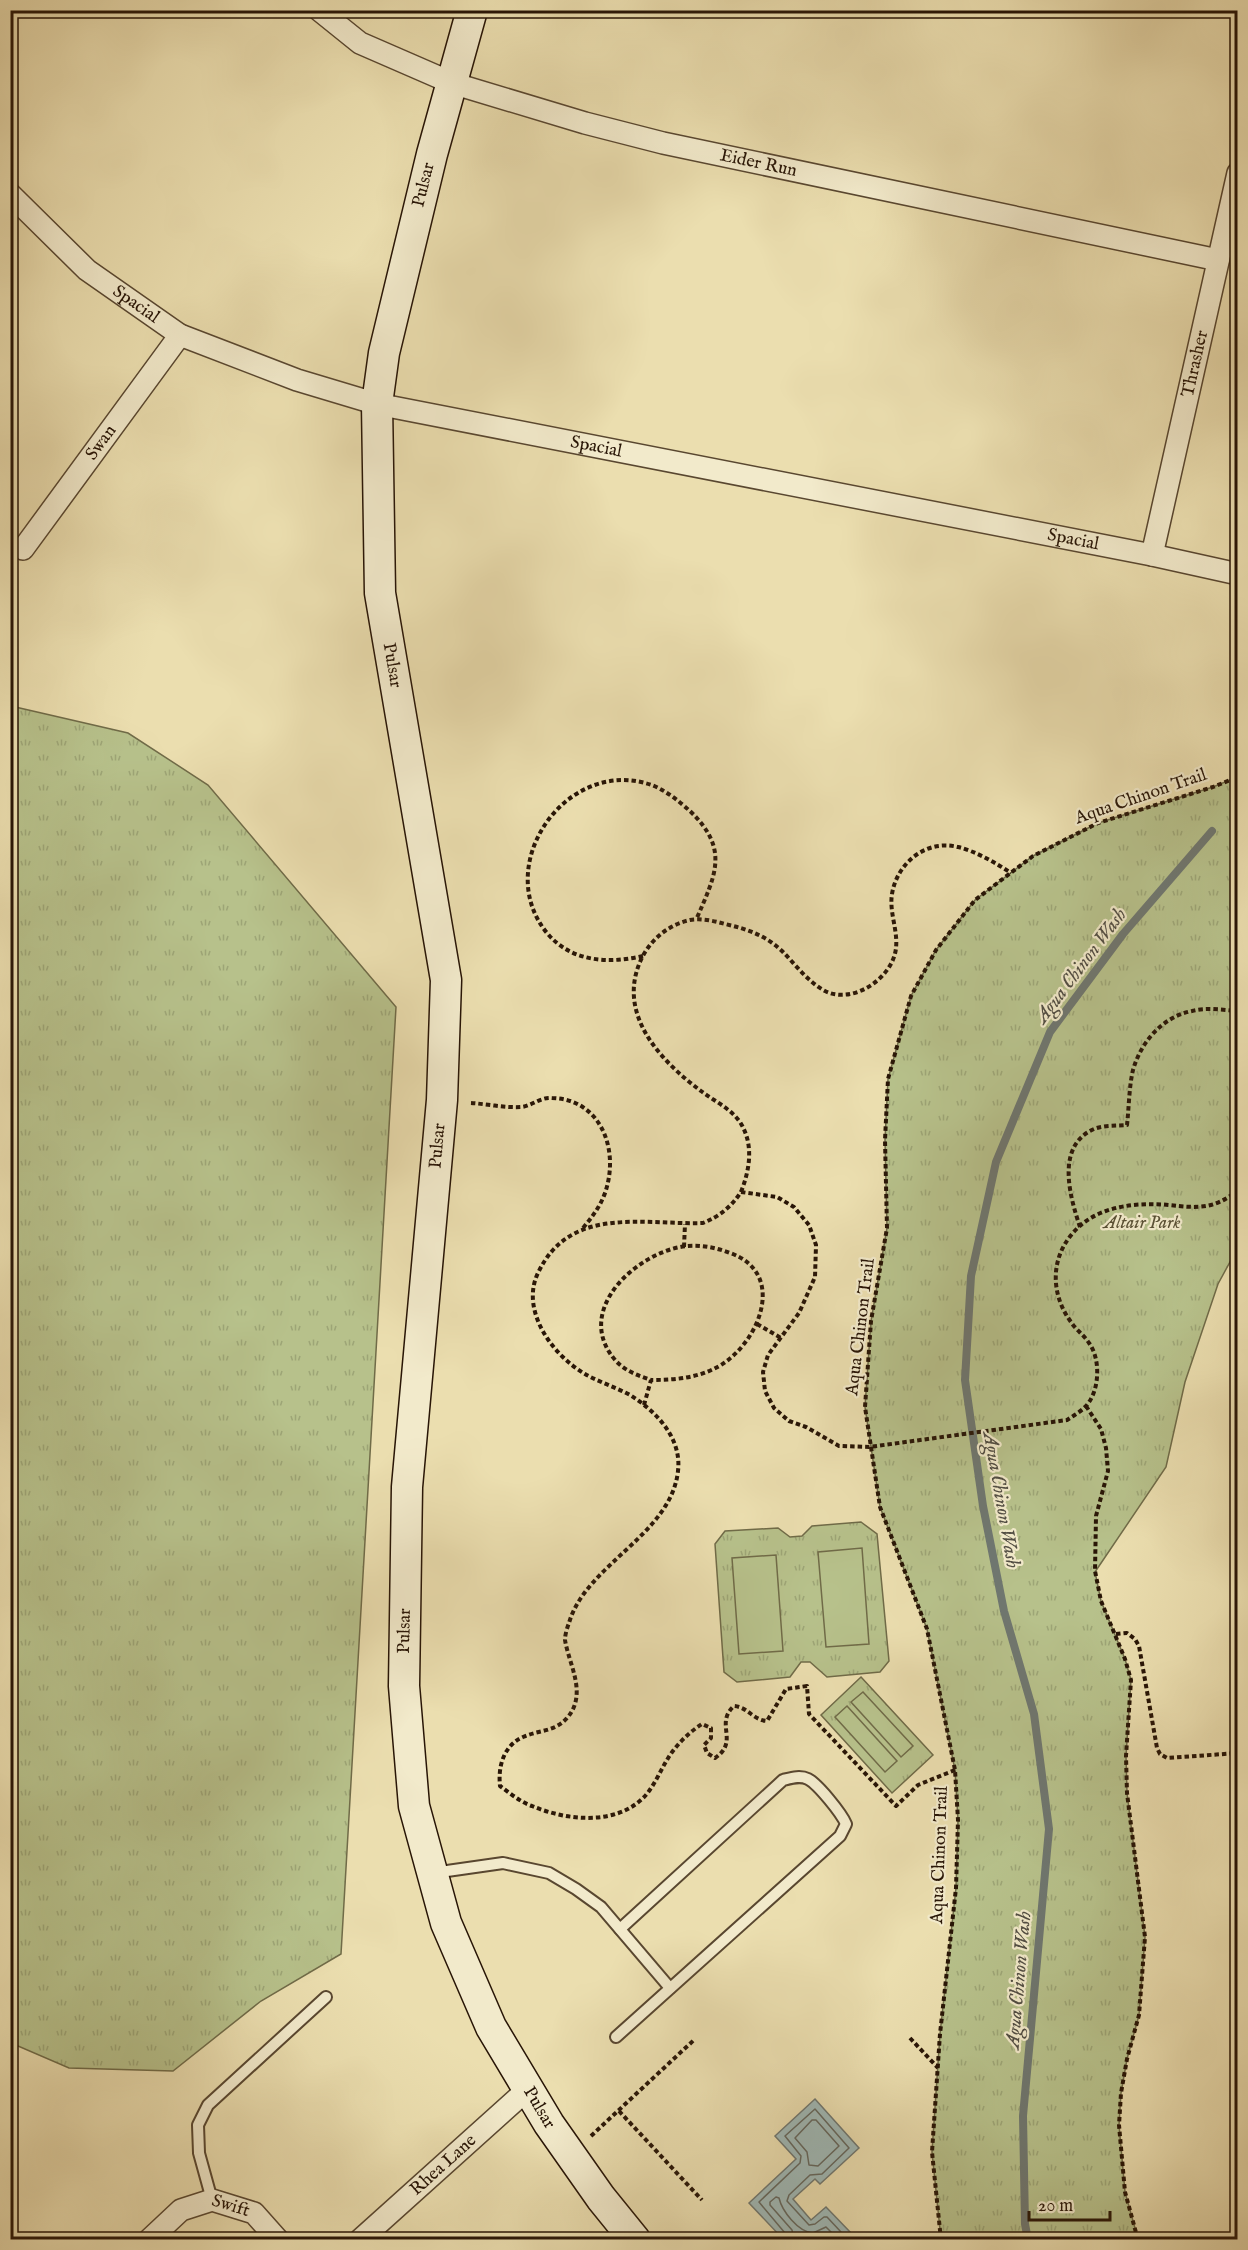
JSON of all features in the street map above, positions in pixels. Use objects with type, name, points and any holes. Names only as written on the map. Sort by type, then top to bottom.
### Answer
[{"type":"street","name":"Eider Run","points":[[319,10],[360,43],[452,83],[585,123],[663,143],[1218,260]]},
{"type":"street","name":"Pulsar","points":[[472,10],[432,153],[384,353],[377,404],[380,593],[446,980],[442,1101],[407,1487],[404,1686],[414,1806],[446,1923],[491,2027],[528,2090],[571,2156],[634,2240]]},
{"type":"street","name":"Thrasher","points":[[1152,555],[1238,173]]},
{"type":"street","name":"Spacial","points":[[10,194],[87,270],[180,335],[297,380],[377,404],[1152,555],[1238,574]]},
{"type":"street","name":"Swan","points":[[23,549],[180,335]]},
{"type":"street","name":"Rhea Lane","points":[[360,2240],[528,2090]]},
{"type":"street","name":"Swift","points":[[149,2240],[181,2210],[212,2200],[254,2213],[278,2240]]},
{"type":"lane","points":[[616,2037],[840,1836],[846,1824],[842,1814],[808,1779],[795,1776],[783,1780],[620,1929]]},
{"type":"lane","points":[[432,1873],[503,1863],[549,1873],[601,1907],[670,1989]]},
{"type":"lane","points":[[212,2200],[199,2153],[198,2125],[208,2105],[326,1997]]},
{"type":"path","name":"Aqua Chinon Trail","points":[[941,2240],[932,2152],[956,1888],[958,1820],[955,1770],[927,1629],[880,1507],[869,1447],[865,1407],[870,1332],[887,1228],[885,1140],[888,1079],[911,996],[936,950],[975,900],[1033,856],[1098,823],[1238,777]]},
{"type":"path","points":[[643,956],[619,961],[580,957],[561,947],[536,920],[529,901],[526,881],[535,840],[553,814],[579,792],[601,784],[624,781],[646,783],[665,792],[704,825],[714,843],[715,860],[713,877],[696,920]]},
{"type":"path","points":[[955,1770],[918,1785],[896,1806],[809,1714],[807,1686],[786,1689],[767,1721],[758,1720],[742,1707],[734,1706],[725,1718],[727,1741],[723,1752],[715,1758],[707,1753],[704,1745],[711,1738],[711,1728],[702,1724],[692,1730],[668,1758],[643,1799],[625,1812],[603,1817],[576,1818],[553,1814],[529,1806],[500,1786],[498,1773],[502,1758],[511,1745],[522,1737],[555,1728],[568,1718],[575,1706],[576,1672],[565,1638],[570,1619],[579,1600],[601,1574],[654,1521],[671,1492],[678,1473],[678,1456],[672,1437],[659,1419],[628,1394],[584,1373],[569,1362],[544,1333],[531,1300],[532,1284],[549,1252],[564,1238],[583,1229],[606,1223],[703,1223],[717,1217],[732,1205],[741,1192],[747,1176],[750,1156],[747,1138],[739,1121],[724,1106],[702,1092],[674,1068],[658,1052],[643,1028],[634,1007],[638,967],[643,956],[653,940],[664,931],[676,925],[707,920],[750,929],[780,949],[824,990],[836,995],[850,995],[865,989],[879,979],[889,967],[896,952],[897,936],[892,914],[892,896],[900,869],[913,858],[926,849],[957,847],[992,861],[1011,873]]},
{"type":"path","points":[[1238,993],[1234,1025],[1238,1053]]},
{"type":"path","points":[[1080,1227],[1069,1193],[1068,1170],[1071,1156],[1084,1136],[1094,1130],[1107,1126],[1127,1125],[1133,1072],[1139,1053],[1149,1037],[1164,1023],[1192,1010],[1237,1011]]},
{"type":"path","points":[[442,1101],[519,1107],[530,1106],[538,1100],[550,1098],[580,1104],[594,1116],[604,1129],[609,1149],[609,1173],[606,1192],[597,1212],[583,1229]]},
{"type":"path","points":[[741,1192],[763,1193],[777,1197],[794,1207],[809,1226],[816,1245],[815,1277],[799,1313],[768,1355],[763,1372],[765,1391],[774,1408],[789,1421],[839,1446],[869,1447],[1067,1420],[1086,1406],[1094,1394],[1096,1361],[1090,1344],[1060,1306],[1055,1282],[1056,1265],[1073,1233],[1100,1212],[1118,1207],[1168,1205],[1189,1209],[1223,1201],[1238,1190]]},
{"type":"path","points":[[684,1247],[686,1224]]},
{"type":"path","points":[[684,1247],[715,1247],[735,1254],[751,1267],[760,1281],[764,1299],[760,1318],[740,1350],[722,1365],[686,1379],[651,1380],[632,1373],[616,1362],[606,1345],[601,1326],[603,1310],[611,1293],[624,1276],[639,1264],[655,1255],[684,1247]]},
{"type":"path","points":[[757,1324],[781,1338]]},
{"type":"path","points":[[644,1405],[651,1380]]},
{"type":"path","points":[[1086,1406],[1101,1429],[1106,1448],[1108,1471],[1096,1516],[1095,1572],[1101,1601],[1116,1634],[1131,1680],[1126,1756],[1127,1793],[1145,1937],[1139,2015],[1127,2060],[1121,2093],[1119,2125],[1125,2192],[1138,2240]]},
{"type":"path","points":[[1116,1634],[1127,1633],[1135,1639],[1139,1646],[1156,1748],[1160,1754],[1167,1758],[1238,1753]]},
{"type":"path","points":[[910,2038],[938,2068]]},
{"type":"path","points":[[571,2156],[695,2039]]},
{"type":"path","points":[[619,2110],[702,2200]]},
{"type":"green space","points":[[11,706],[128,733],[208,785],[396,1007],[341,1954],[261,2001],[173,2071],[69,2068],[11,2043]]},
{"type":"green space","name":"Altair Park","points":[[1237,777],[1237,1249],[1218,1284],[1185,1382],[1166,1467],[1095,1572],[1101,1601],[1125,1659],[1131,1680],[1126,1756],[1127,1793],[1145,1937],[1139,2015],[1127,2059],[1121,2093],[1119,2125],[1125,2192],[1138,2239],[941,2239],[932,2152],[940,2034],[956,1888],[958,1820],[955,1770],[927,1629],[880,1507],[865,1407],[871,1321],[887,1228],[885,1140],[888,1079],[911,996],[936,950],[975,900],[1033,856],[1098,823],[1213,787]]},
{"type":"green space","points":[[861,1522],[877,1534],[889,1661],[880,1672],[827,1677],[810,1662],[801,1662],[790,1677],[737,1682],[724,1672],[715,1544],[725,1531],[778,1528],[790,1537],[802,1536],[812,1526]]},
{"type":"green space","points":[[862,1548],[869,1644],[826,1647],[818,1552]]},
{"type":"green space","points":[[776,1555],[783,1651],[739,1654],[732,1558]]},
{"type":"green space","points":[[861,1677],[933,1755],[892,1793],[821,1715]]},
{"type":"green space","points":[[863,1692],[913,1746],[901,1757],[851,1702]]},
{"type":"green space","points":[[847,1706],[897,1761],[885,1772],[835,1717]]},
{"type":"water","points":[[815,2099],[859,2148],[820,2184],[815,2179],[793,2199],[811,2220],[826,2207],[851,2233],[844,2239],[783,2239],[749,2203],[796,2159],[775,2136]]},
{"type":"waterway","name":"Agua Chinon Wash","points":[[1028,2240],[1025,2224],[1023,2116],[1049,1829],[1034,1714],[1004,1611],[983,1506],[965,1380],[971,1276],[996,1162],[1050,1032],[1123,934],[1212,831]]}]
